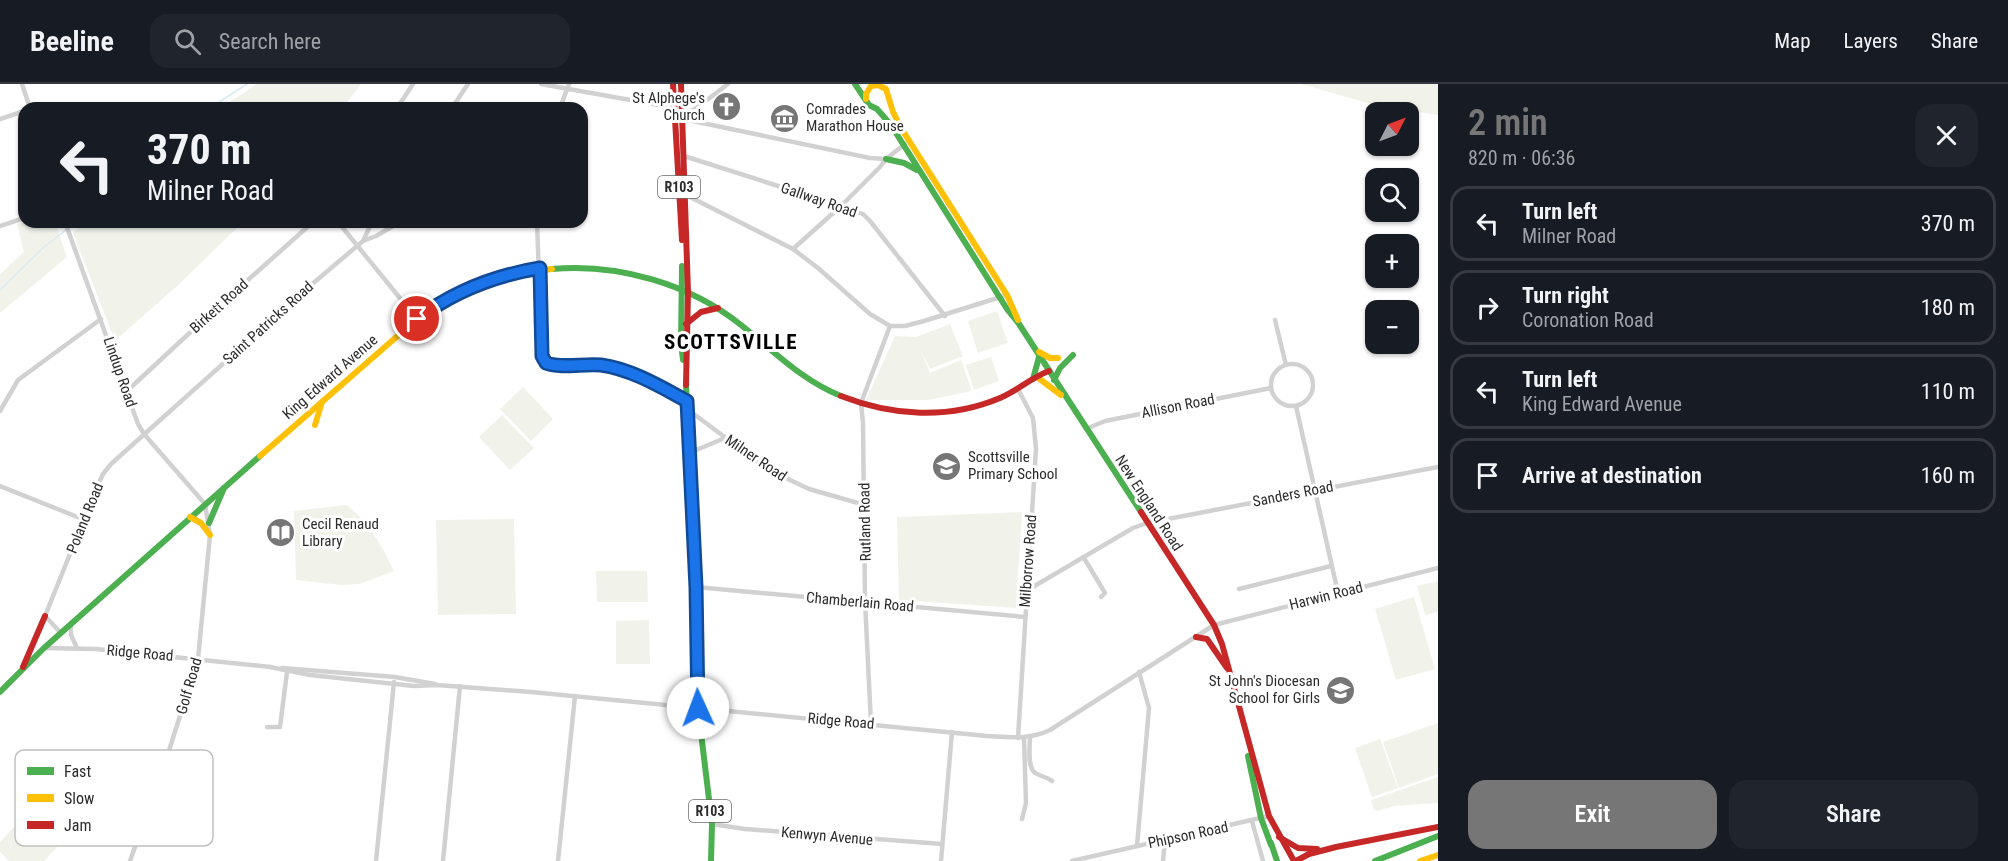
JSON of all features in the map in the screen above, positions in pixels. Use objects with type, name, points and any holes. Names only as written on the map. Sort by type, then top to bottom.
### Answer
[{"type":"main road","name":"R103","points":[[673,84],[685,291],[685,367],[696,587],[698,708],[712,824],[711,861]]},
{"type":"main road","name":"R103","points":[[681,84],[686,195],[685,291],[681,343],[685,367]]},
{"type":"main road","points":[[855,84],[871,107],[883,108],[889,100],[889,94],[884,86],[860,84]]},
{"type":"main road","points":[[866,100],[871,86]]},
{"type":"main road","name":"New England Road","points":[[889,100],[909,141],[1046,370],[1214,625],[1222,644],[1269,816],[1279,837],[1295,861]]},
{"type":"main road","name":"New England Road","points":[[877,109],[891,125],[1004,297]]},
{"type":"main road","points":[[886,159],[904,163],[920,171]]},
{"type":"main road","name":"King Edward Avenue","points":[[0,692],[44,648],[190,517],[417,319],[438,304],[465,291],[515,273],[540,268],[595,268],[628,272],[685,291],[718,308],[812,382],[842,397],[902,413],[936,415],[969,408],[1018,389],[1046,370]]},
{"type":"main road","points":[[686,324],[701,312],[718,308]]},
{"type":"main road","points":[[1034,348],[1048,357],[1058,358]]},
{"type":"main road","points":[[1039,355],[1035,378],[1052,387],[1071,407]]},
{"type":"main road","points":[[1054,380],[1060,368],[1073,355]]},
{"type":"main road","points":[[315,425],[319,408],[326,397]]},
{"type":"main road","points":[[209,523],[226,485]]},
{"type":"main road","points":[[190,517],[201,523],[210,535]]},
{"type":"main road","points":[[22,671],[45,616]]},
{"type":"main road","points":[[1196,637],[1207,639],[1230,673]]},
{"type":"main road","name":"New England Road","points":[[1238,704],[1261,818],[1279,861]]},
{"type":"main road","points":[[1252,775],[1252,768],[1255,766]]},
{"type":"main road","points":[[1295,861],[1309,854],[1336,847],[1438,827]]},
{"type":"main road","points":[[1375,861],[1438,836]]},
{"type":"main road","points":[[1279,837],[1298,848],[1310,850],[1336,847]]},
{"type":"main road","points":[[1420,861],[1438,855]]},
{"type":"street","points":[[22,84],[28,102]]},
{"type":"street","points":[[401,102],[413,84]]},
{"type":"street","points":[[456,102],[468,84]]},
{"type":"street","points":[[541,84],[675,106]]},
{"type":"street","points":[[683,116],[728,84]]},
{"type":"street","points":[[562,102],[568,87]]},
{"type":"street","points":[[0,119],[18,113]]},
{"type":"street","points":[[683,116],[870,158],[886,159]]},
{"type":"street","points":[[793,249],[841,206],[886,159],[909,141]]},
{"type":"street","name":"Gallway Road","points":[[684,156],[860,213],[870,221],[945,316]]},
{"type":"street","points":[[686,195],[793,249],[870,314],[890,326],[905,326],[945,316],[1004,297]]},
{"type":"street","points":[[0,226],[18,220]]},
{"type":"street","name":"Lindup Road","points":[[67,228],[133,411],[144,434],[205,504]]},
{"type":"street","name":"Birkett Road","points":[[127,391],[211,312],[306,228]]},
{"type":"street","points":[[343,228],[417,319]]},
{"type":"street","points":[[363,241],[369,228]]},
{"type":"street","name":"Saint Patricks Road","points":[[144,434],[278,312],[363,241],[390,228]]},
{"type":"street","points":[[537,228],[542,356],[548,365],[584,364],[616,368],[687,401]]},
{"type":"street","points":[[0,411],[11,388],[18,380],[101,319]]},
{"type":"street","points":[[1275,320],[1286,365]]},
{"type":"street","name":"Rutland Road","points":[[871,724],[865,602],[861,403],[890,326]]},
{"type":"street","points":[[1286,365],[1300,365],[1310,374],[1313,381],[1312,394],[1308,400],[1296,406],[1280,403],[1271,388],[1272,378],[1278,369],[1286,365]]},
{"type":"street","name":"Allison Road","points":[[1086,429],[1105,421],[1271,388]]},
{"type":"street","name":"Milborrow Road","points":[[1018,389],[1033,418],[1036,449],[1026,591],[1024,737]]},
{"type":"street","points":[[1296,406],[1338,593]]},
{"type":"street","name":"Milner Road","points":[[687,409],[769,470],[787,480],[829,496],[864,505]]},
{"type":"street","name":"Poland Road","points":[[45,616],[103,474],[144,434]]},
{"type":"street","points":[[689,453],[725,438]]},
{"type":"street","name":"Sanders Road","points":[[1026,591],[1133,528],[1148,523],[1314,489],[1438,467]]},
{"type":"street","points":[[0,486],[85,520]]},
{"type":"street","name":"Golf Road","points":[[169,750],[198,658],[210,535],[205,504]]},
{"type":"street","points":[[1084,558],[1105,593],[1101,597]]},
{"type":"street","points":[[1239,589],[1331,566]]},
{"type":"street","name":"Harwin Road","points":[[1214,625],[1438,568]]},
{"type":"street","name":"Chamberlain Road","points":[[696,587],[1025,617]]},
{"type":"street","points":[[45,616],[61,633]]},
{"type":"street","points":[[71,624],[70,632],[77,648]]},
{"type":"street","name":"Ridge Road","points":[[44,648],[77,648],[198,658],[270,667],[395,677],[437,684],[1024,737],[1050,730],[1214,625]]},
{"type":"street","name":"Ridge Road","points":[[270,667],[286,672],[394,684],[421,686],[437,684]]},
{"type":"street","points":[[267,728],[280,727],[286,672]]},
{"type":"street","points":[[1137,846],[1149,708],[1139,672]]},
{"type":"street","points":[[376,861],[395,677]]},
{"type":"street","points":[[443,861],[460,686]]},
{"type":"street","points":[[558,861],[575,696]]},
{"type":"street","points":[[941,861],[952,732]]},
{"type":"street","points":[[1024,737],[1030,766],[1036,774],[1052,781]]},
{"type":"street","points":[[1022,819],[1026,803],[1024,737]]},
{"type":"street","name":"Phipson Road","points":[[1072,861],[1100,858],[1137,846],[1269,816]]},
{"type":"street","points":[[1252,821],[1263,861]]},
{"type":"street","name":"Kenwyn Avenue","points":[[712,824],[745,829],[942,844]]},
{"type":"street","points":[[1163,861],[1165,840]]},
{"type":"street","name":"Golf Road","points":[[130,861],[135,846]]},
{"type":"shaded area","points":[[257,84],[361,84],[348,102],[229,102]]},
{"type":"shaded area","points":[[1301,84],[1438,84],[1438,115],[1419,112],[1419,102],[1365,102]]},
{"type":"shaded area","points":[[18,228],[57,228],[67,257],[0,313],[0,274],[24,252]]},
{"type":"shaded area","points":[[78,228],[237,228],[176,287],[115,341],[73,233]]},
{"type":"shaded area","points":[[997,311],[1008,343],[978,353],[968,321]]},
{"type":"shaded area","points":[[950,324],[963,356],[930,369],[921,351],[930,373],[961,360],[972,391],[928,400],[866,400],[895,336],[916,337]]},
{"type":"shaded area","points":[[991,357],[999,381],[974,390],[966,365]]},
{"type":"shaded area","points":[[523,387],[553,419],[531,441],[500,409]]},
{"type":"shaded area","points":[[502,415],[534,448],[510,470],[479,437]]},
{"type":"shaded area","points":[[346,505],[368,526],[394,571],[360,584],[341,585],[296,580],[294,511]]},
{"type":"shaded area","points":[[1022,512],[1016,608],[899,600],[897,517]]},
{"type":"shaded area","points":[[514,519],[516,614],[438,615],[436,520]]},
{"type":"shaded area","points":[[596,571],[647,571],[648,602],[597,602]]},
{"type":"shaded area","points":[[1438,581],[1438,612],[1425,615],[1417,586]]},
{"type":"shaded area","points":[[1414,597],[1435,669],[1396,680],[1375,609]]},
{"type":"shaded area","points":[[649,620],[650,664],[616,664],[616,621]]},
{"type":"shaded area","points":[[1438,723],[1438,774],[1399,788],[1383,742]]},
{"type":"shaded area","points":[[1380,739],[1398,788],[1372,797],[1355,748]]},
{"type":"shaded area","points":[[1438,777],[1438,803],[1394,806],[1374,810],[1371,800]]},
{"type":"shaded area","points":[[15,826],[15,846],[58,846],[44,861],[9,861],[0,852],[0,842]]},
{"type":"waterway","points":[[219,102],[247,84]]},
{"type":"waterway","points":[[0,290],[44,247],[66,230]]},
{"type":"traffic: fast","points":[[855,84],[869,105],[877,109],[891,125],[1007,309],[1141,512]]},
{"type":"traffic: fast","points":[[886,159],[904,163],[917,170]]},
{"type":"traffic: fast","points":[[682,266],[681,343],[683,360]]},
{"type":"traffic: fast","points":[[552,269],[602,269],[627,273],[652,279],[699,298],[741,325],[813,382],[841,396]]},
{"type":"traffic: fast","points":[[1054,380],[1060,368],[1073,355]]},
{"type":"traffic: fast","points":[[1033,379],[1039,357]]},
{"type":"traffic: fast","points":[[686,385],[696,587],[698,708],[712,824],[711,861]]},
{"type":"traffic: fast","points":[[0,692],[44,648],[260,456]]},
{"type":"traffic: fast","points":[[209,523],[224,488]]},
{"type":"traffic: fast","points":[[1248,756],[1261,818],[1271,845]]},
{"type":"traffic: fast","points":[[1375,861],[1438,836]]},
{"type":"traffic: fast","points":[[1271,843],[1277,861]]},
{"type":"traffic: slow","points":[[866,99],[871,86],[878,85],[886,89],[901,128],[1007,295],[1018,320]]},
{"type":"traffic: slow","points":[[260,456],[417,319],[451,297],[488,282],[526,272],[552,269]]},
{"type":"traffic: slow","points":[[1039,352],[1050,358],[1058,358]]},
{"type":"traffic: slow","points":[[1037,377],[1061,395]]},
{"type":"traffic: slow","points":[[315,425],[322,402]]},
{"type":"traffic: slow","points":[[190,517],[201,523],[210,535]]},
{"type":"traffic: slow","points":[[1420,861],[1438,855]]},
{"type":"traffic: jam","points":[[673,84],[682,240]]},
{"type":"traffic: jam","points":[[681,84],[688,292],[686,385]]},
{"type":"traffic: jam","points":[[686,324],[701,312],[718,308]]},
{"type":"traffic: jam","points":[[841,396],[860,403],[900,411],[920,413],[960,410],[1000,398],[1049,371]]},
{"type":"traffic: jam","points":[[1141,512],[1214,625],[1222,644],[1269,816],[1294,861]]},
{"type":"traffic: jam","points":[[23,667],[45,616]]},
{"type":"traffic: jam","points":[[1196,637],[1207,639],[1227,668]]},
{"type":"traffic: jam","points":[[1296,861],[1309,854],[1336,847],[1438,827]]},
{"type":"traffic: jam","points":[[1279,837],[1298,848],[1317,849]]},
{"type":"place","name":"St Alphege's Church","points":[[726,107]]},
{"type":"place","name":"Comrades Marathon House","points":[[785,118]]},
{"type":"place","name":"Scottsville Primary School","points":[[947,466]]},
{"type":"place","name":"Cecil Renaud Library","points":[[281,533]]},
{"type":"place","name":"St John's Diocesan School for Girls","points":[[1341,690]]},
{"type":"district","name":"SCOTTSVILLE","points":[[731,342]]},
{"type":"route","points":[[417,319],[444,301],[465,291],[515,273],[540,268],[542,356],[548,365],[584,364],[616,368],[687,401],[696,587],[698,708]]}]
